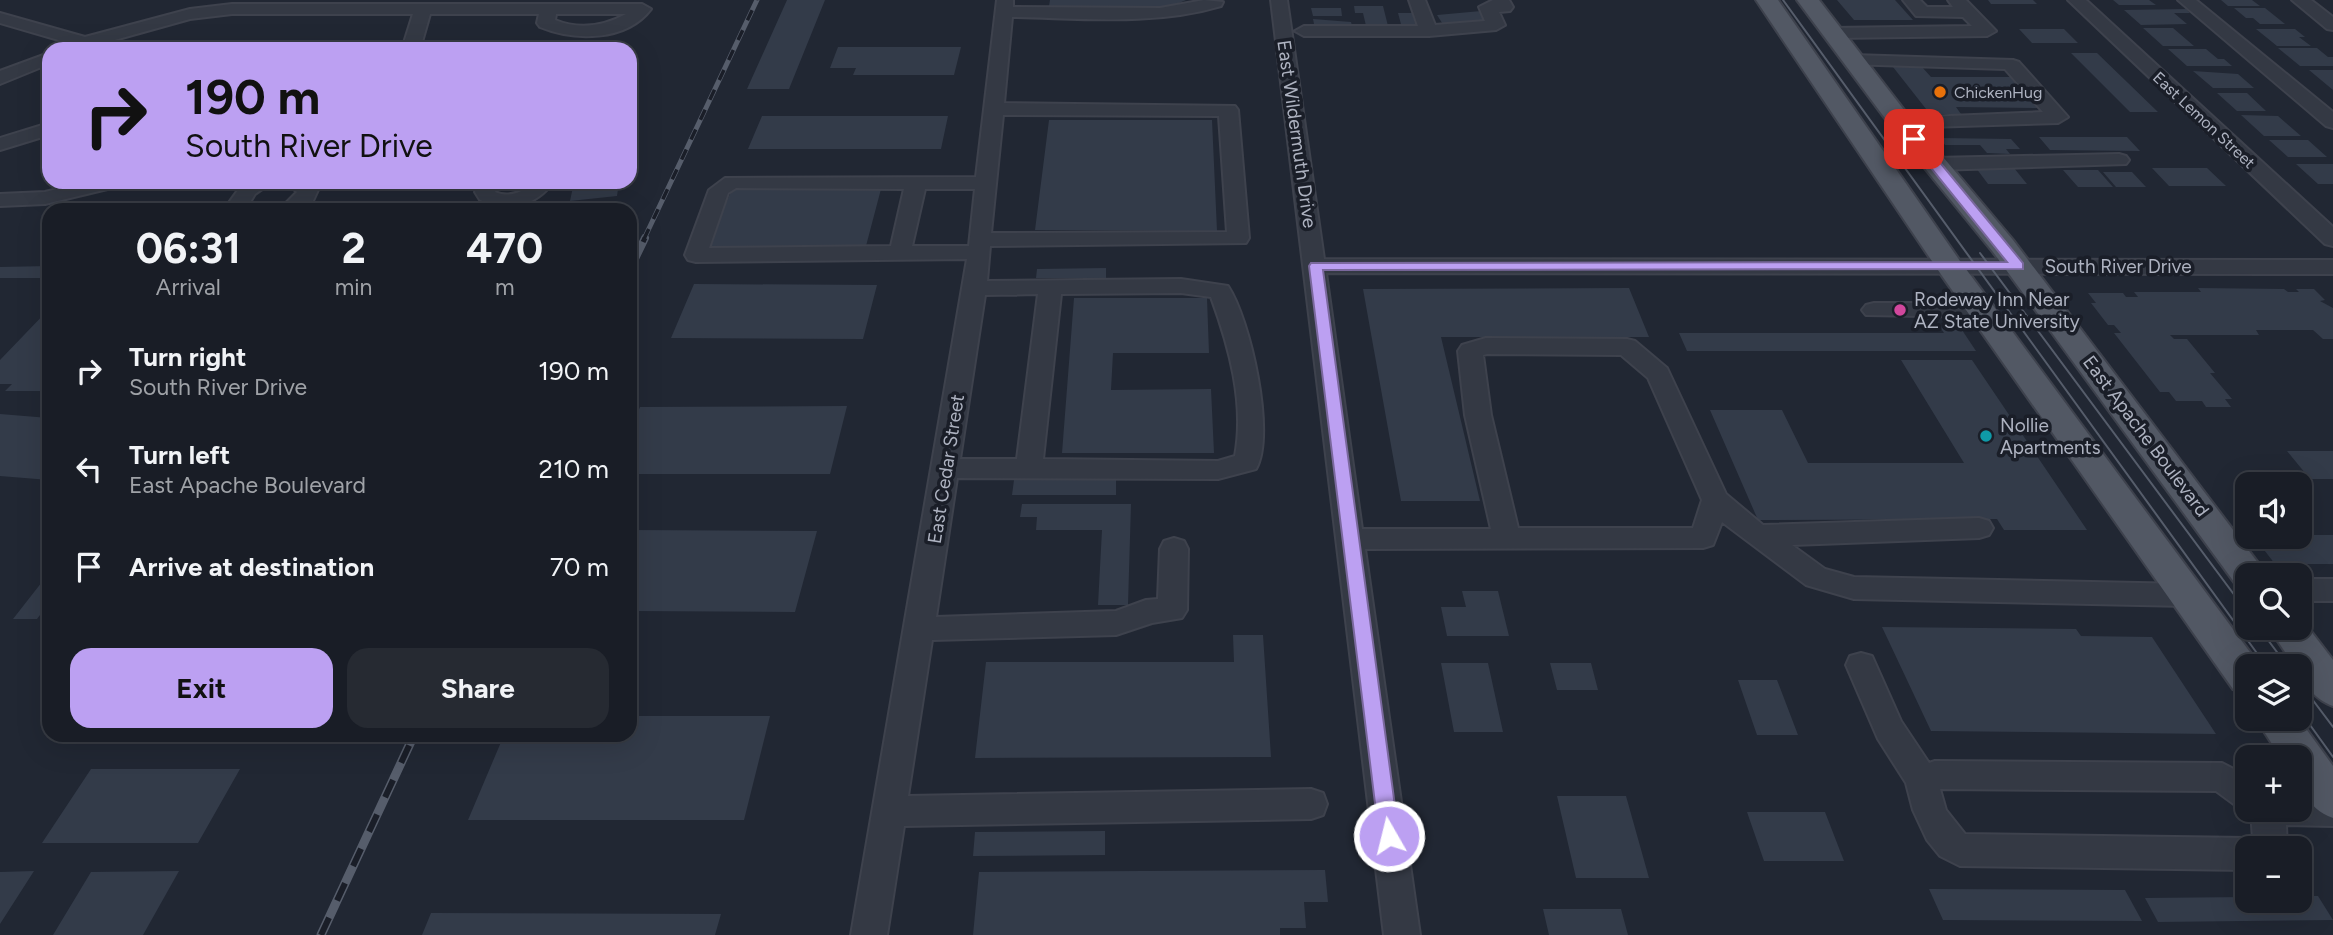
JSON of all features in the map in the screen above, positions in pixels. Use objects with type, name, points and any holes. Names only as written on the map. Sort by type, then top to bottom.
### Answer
[{"type":"main road","points":[[1767,0],[1950,267],[2235,661]]},
{"type":"main road","name":"East Apache Boulevard","points":[[1808,0],[1902,124],[2018,266],[2240,563]]},
{"type":"main road","points":[[2297,640],[2333,690]]},
{"type":"main road","points":[[2285,731],[2333,799]]},
{"type":"street","name":"East Wildermuth Drive","points":[[1279,0],[1402,935]]},
{"type":"street","points":[[1417,0],[1429,31]]},
{"type":"street","points":[[1832,33],[1987,31],[1962,6],[1922,12],[1911,0]]},
{"type":"street","name":"East Lemon Street","points":[[2076,0],[2333,239]]},
{"type":"street","points":[[2186,0],[2333,122]]},
{"type":"street","points":[[2300,0],[2333,25]]},
{"type":"street","points":[[1004,6],[1160,13],[1189,10],[1215,2]]},
{"type":"street","points":[[1304,31],[1429,31],[1496,25],[1488,7],[1502,3]]},
{"type":"street","name":"East Cedar Street","points":[[869,935],[975,288],[1004,6]]},
{"type":"street","points":[[91,42],[132,29],[216,10],[551,9]]},
{"type":"street","points":[[413,42],[423,10]]},
{"type":"street","points":[[0,18],[68,42]]},
{"type":"street","points":[[1853,60],[2007,64],[2013,66],[2058,117],[1902,124]]},
{"type":"street","points":[[0,78],[42,61]]},
{"type":"street","points":[[986,183],[732,182],[719,191],[696,255],[900,253],[979,246],[1238,238],[1228,110],[993,109]]},
{"type":"street","points":[[0,144],[42,131]]},
{"type":"street","points":[[1935,164],[2119,160]]},
{"type":"street","points":[[900,253],[916,183]]},
{"type":"street","points":[[0,200],[45,198],[83,189]]},
{"type":"street","points":[[239,203],[250,189]]},
{"type":"street","points":[[300,203],[305,199],[308,191],[305,189]]},
{"type":"street","points":[[486,189],[487,196],[508,201],[538,189]]},
{"type":"street","name":"South River Drive","points":[[1316,266],[2333,267]]},
{"type":"street","points":[[946,468],[1218,470],[1247,462],[1252,433],[1240,343],[1220,291],[1181,286],[975,288]]},
{"type":"street","points":[[1029,468],[1050,287]]},
{"type":"street","points":[[1874,310],[1981,310]]},
{"type":"street","points":[[1507,539],[1478,415],[1470,351],[1486,346],[1627,346],[1658,374],[1715,500],[1757,536],[1816,578],[1854,588],[2187,595]]},
{"type":"street","points":[[1351,539],[1703,538],[1715,500]]},
{"type":"street","points":[[1757,536],[1979,528]]},
{"type":"street","points":[[919,629],[1116,623],[1135,620],[1146,612],[1172,610],[1174,549]]},
{"type":"street","points":[[2312,590],[2333,590]]},
{"type":"street","points":[[1861,665],[1889,729],[1922,780],[1940,832],[1950,845],[1960,850],[2235,854]]},
{"type":"street","points":[[1922,780],[1935,775],[2222,777],[2235,787]]},
{"type":"street","points":[[889,811],[1311,804]]},
{"type":"street","points":[[2312,810],[2333,811]]},
{"type":"building","points":[[787,0],[825,0],[789,89],[747,89]]},
{"type":"building","points":[[1050,0],[1186,0],[1172,6],[1049,6]]},
{"type":"building","points":[[1837,0],[1895,0],[1913,20],[1854,20]]},
{"type":"building","points":[[1988,0],[2033,0],[2037,4],[1991,4]]},
{"type":"building","points":[[2113,0],[2149,0],[2156,5],[2119,5]]},
{"type":"building","points":[[2221,0],[2252,0],[2260,6],[2228,6]]},
{"type":"building","points":[[1354,6],[1383,6],[1389,30],[1367,30],[1363,13],[1355,13]]},
{"type":"building","points":[[1311,8],[1341,8],[1342,16],[1313,16]]},
{"type":"building","points":[[2234,8],[2265,8],[2285,24],[2260,24],[2253,18],[2246,18]]},
{"type":"building","points":[[2186,9],[2190,13],[2174,13],[2187,24],[2141,25],[2124,10]]},
{"type":"building","points":[[1481,11],[1489,22],[1444,26],[1437,15]]},
{"type":"building","points":[[1398,13],[1412,13],[1417,28],[1402,28]]},
{"type":"building","points":[[1313,19],[1351,22],[1353,29],[1315,29]]},
{"type":"building","points":[[2143,28],[2173,28],[2194,46],[2163,46]]},
{"type":"building","points":[[2019,29],[2064,29],[2078,43],[2032,43]]},
{"type":"building","points":[[2256,29],[2295,29],[2305,37],[2299,37],[2311,46],[2277,46]]},
{"type":"building","points":[[838,47],[961,47],[954,75],[853,75],[856,68],[830,68]]},
{"type":"building","points":[[2278,48],[2317,48],[2328,57],[2333,57],[2333,66],[2300,66]]},
{"type":"building","points":[[2168,49],[2206,49],[2232,66],[2187,66]]},
{"type":"building","points":[[2071,53],[2097,53],[2158,112],[2130,112]]},
{"type":"building","points":[[1893,67],[1922,67],[1931,77],[2014,77],[2042,108],[1956,107],[1961,114],[1930,114]]},
{"type":"building","points":[[2309,70],[2333,70],[2333,90]]},
{"type":"building","points":[[2193,71],[2238,74],[2254,88],[2213,88]]},
{"type":"building","points":[[2217,93],[2247,93],[2266,111],[2237,111]]},
{"type":"building","points":[[2241,115],[2278,116],[2301,136],[2264,136]]},
{"type":"building","points":[[762,116],[948,116],[941,149],[748,149]]},
{"type":"building","points":[[1049,120],[1212,120],[1217,231],[1035,230]]},
{"type":"building","points":[[2039,137],[2127,137],[2140,151],[2050,150]]},
{"type":"building","points":[[1940,138],[2011,139],[2020,149],[2006,149],[2010,154],[1987,153],[1980,145],[1945,145]]},
{"type":"building","points":[[2269,140],[2308,140],[2327,157],[2288,157]]},
{"type":"building","points":[[2296,164],[2333,164],[2333,184],[2318,184]]},
{"type":"building","points":[[1976,168],[2014,168],[2027,184],[1988,184]]},
{"type":"building","points":[[2152,168],[2207,168],[2226,186],[2169,186]]},
{"type":"building","points":[[2063,170],[2098,170],[2113,187],[2078,187]]},
{"type":"building","points":[[2103,172],[2132,172],[2146,187],[2116,187]]},
{"type":"building","points":[[573,189],[618,189],[617,196],[570,201]]},
{"type":"building","points":[[732,189],[881,189],[866,246],[708,246]]},
{"type":"building","points":[[42,266],[42,278],[0,278],[0,267]]},
{"type":"building","points":[[1106,268],[1106,278],[1036,278],[1037,269]]},
{"type":"building","points":[[694,284],[877,285],[863,339],[671,338]]},
{"type":"building","points":[[1629,288],[1649,337],[1441,337],[1480,501],[1401,501],[1363,289]]},
{"type":"building","points":[[2198,288],[2284,289],[2288,292],[2314,289],[2325,300],[2320,301],[2333,308],[2333,339],[2323,339],[2313,330],[2256,330],[2259,335],[2170,335],[2174,339],[2187,339],[2232,399],[2225,399],[2231,407],[2206,407],[2202,401],[2176,401],[2169,392],[2160,392],[2114,333],[2121,333],[2114,325],[2108,325],[2091,303],[2096,303],[2088,293],[2123,293],[2126,297],[2138,297],[2134,292],[2201,292]]},
{"type":"building","points":[[1074,298],[1207,298],[1209,353],[1113,353],[1111,390],[1211,389],[1214,453],[1062,453]]},
{"type":"building","points":[[42,316],[42,391],[5,391],[12,384],[0,384],[0,360]]},
{"type":"building","points":[[1938,324],[1958,324],[1976,351],[1687,351],[1679,333],[1944,333]]},
{"type":"building","name":"Nollie Apartments","points":[[1901,360],[1972,360],[2087,530],[2004,530],[1997,519],[1758,520],[1710,410],[1782,410],[1808,463],[1964,463]]},
{"type":"building","points":[[847,406],[830,474],[637,474],[637,414],[640,407]]},
{"type":"building","points":[[0,414],[42,417],[42,479],[0,476]]},
{"type":"building","points":[[2287,451],[2333,451],[2333,479],[2312,479],[2312,472],[2304,472]]},
{"type":"building","points":[[1014,480],[1116,480],[1116,495],[1012,495]]},
{"type":"building","points":[[1022,504],[1131,504],[1128,605],[1098,605],[1102,530],[1036,530],[1037,517],[1020,517]]},
{"type":"building","points":[[637,530],[817,531],[795,612],[637,611]]},
{"type":"building","points":[[2312,535],[2333,535],[2333,564],[2274,563],[2263,549],[2312,549]]},
{"type":"building","points":[[42,582],[42,612],[37,619],[13,619]]},
{"type":"building","points":[[1462,591],[1498,591],[1509,636],[1447,636],[1441,607],[1466,607]]},
{"type":"building","points":[[1882,627],[2076,629],[2081,636],[2152,637],[2216,734],[1931,731]]},
{"type":"building","points":[[1233,635],[1263,635],[1271,757],[975,758],[986,662],[1234,662]]},
{"type":"building","points":[[1441,663],[1488,663],[1503,732],[1454,732]]},
{"type":"building","points":[[1550,663],[1591,663],[1598,690],[1557,690]]},
{"type":"building","points":[[1738,680],[1777,680],[1798,735],[1757,735]]},
{"type":"building","points":[[637,716],[770,716],[744,820],[468,820],[501,742],[637,742]]},
{"type":"building","points":[[91,769],[240,769],[198,843],[42,843]]},
{"type":"building","points":[[1557,796],[1626,796],[1649,878],[1576,878]]},
{"type":"building","points":[[1747,812],[1825,812],[1844,861],[1764,861]]},
{"type":"building","points":[[1105,831],[1105,855],[973,856],[975,832]]},
{"type":"building","points":[[1325,870],[1328,902],[1304,902],[1306,928],[1280,928],[1280,935],[973,935],[979,872]]},
{"type":"building","points":[[34,871],[0,924],[0,872]]},
{"type":"building","points":[[179,871],[143,935],[53,935],[91,872]]},
{"type":"building","points":[[1929,889],[2125,890],[2142,921],[1943,920]]},
{"type":"building","points":[[2312,896],[2318,896],[2333,920],[2158,922],[2145,898],[2235,897],[2235,913],[2312,913]]},
{"type":"building","points":[[1543,909],[1621,909],[1628,935],[1549,935]]},
{"type":"building","points":[[431,913],[721,914],[715,935],[422,935]]},
{"type":"tram line","points":[[1783,0],[2258,654]]},
{"type":"tram line","points":[[1980,253],[2235,596]]},
{"type":"tram line","points":[[2268,640],[2278,654]]},
{"type":"tram line","points":[[2312,699],[2333,727]]},
{"type":"tram line","points":[[2312,728],[2333,757]]},
{"type":"railway","points":[[644,239],[757,0]]},
{"type":"railway","points":[[637,255],[645,238]]},
{"type":"railway","points":[[321,935],[411,742]]},
{"type":"place","name":"ChickenHug","points":[[1940,92]]},
{"type":"place","name":"Rodeway Inn Near AZ State University","points":[[1900,310]]},
{"type":"place","name":"Nollie Apartments","points":[[1986,436]]},
{"type":"route","points":[[1389,836],[1316,266],[2018,266],[1914,139]]}]
